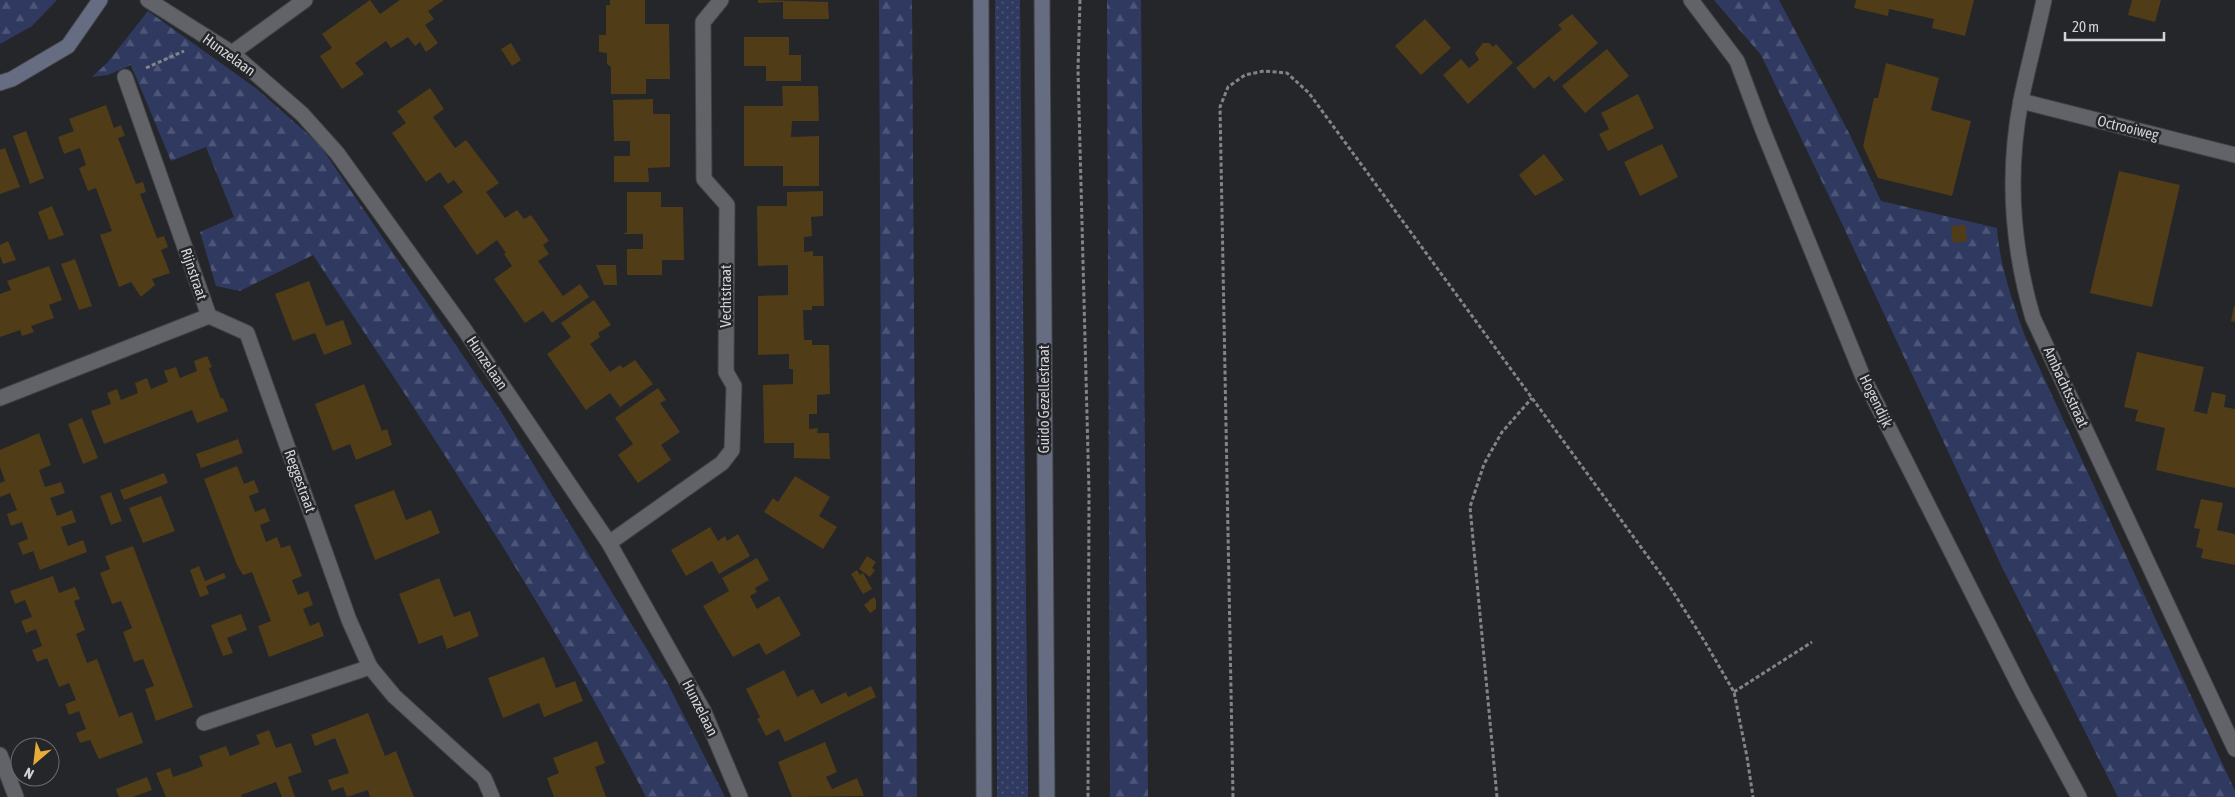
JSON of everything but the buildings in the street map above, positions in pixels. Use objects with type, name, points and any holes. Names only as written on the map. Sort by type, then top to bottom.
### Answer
[{"type":"main road","points":[[0,83],[12,79],[68,46],[100,0]]},
{"type":"main road","points":[[981,0],[984,797]]},
{"type":"main road","name":"Guido Gezellestraat","points":[[1042,0],[1046,797]]},
{"type":"street","name":"Hunzelaan","points":[[148,0],[232,54],[302,114],[337,153],[464,329],[609,543],[704,712],[740,797]]},
{"type":"street","points":[[232,54],[305,0]]},
{"type":"street","name":"Vechtstraat","points":[[609,543],[722,463],[732,450],[734,386],[726,372],[727,205],[704,179],[703,22],[721,0]]},
{"type":"street","name":"Hogendijk","points":[[1691,0],[1737,61],[1762,128],[1863,377],[2019,684],[2079,797]]},
{"type":"street","name":"Ambachtsstraat","points":[[2044,0],[2021,101],[2015,144],[2013,193],[2016,242],[2023,284],[2033,318],[2235,749]]},
{"type":"street","name":"Rijnstraat","points":[[0,398],[209,316],[125,77]]},
{"type":"street","name":"Octrooiweg","points":[[2021,101],[2235,155]]},
{"type":"street","name":"Reggestraat","points":[[209,316],[247,333],[350,620],[370,667],[394,696],[484,778],[492,797]]},
{"type":"street","points":[[204,723],[370,667]]},
{"type":"street","points":[[0,755],[16,797]]},
{"type":"path","points":[[1080,0],[1078,70],[1088,492],[1088,797]]},
{"type":"path","points":[[125,77],[209,40]]},
{"type":"path","points":[[1233,797],[1220,107],[1228,87],[1245,75],[1264,71],[1287,73],[1302,85],[1668,584],[1734,692],[1753,797]]},
{"type":"path","points":[[1498,797],[1477,563],[1470,507],[1484,464],[1502,432],[1532,398]]},
{"type":"path","points":[[1734,692],[1812,642]]},
{"type":"green space","points":[[0,0],[57,0],[32,26],[0,44]]},
{"type":"green space","points":[[879,0],[912,0],[917,797],[883,797]]},
{"type":"green space","points":[[995,0],[1020,0],[1028,797],[997,797]]},
{"type":"green space","points":[[1107,0],[1141,0],[1148,797],[1110,797]]},
{"type":"green space","points":[[1714,0],[1779,0],[1850,135],[1881,201],[1997,228],[2004,271],[2026,339],[2235,791],[2235,797],[2118,797],[2000,563],[1837,213],[1761,55]]},
{"type":"green space","points":[[148,11],[257,89],[319,144],[500,410],[667,682],[725,797],[646,797],[570,657],[529,589],[444,454],[313,255],[240,291],[216,286],[200,232],[234,217],[206,147],[171,161],[131,65],[108,75],[92,77],[107,63]]}]
